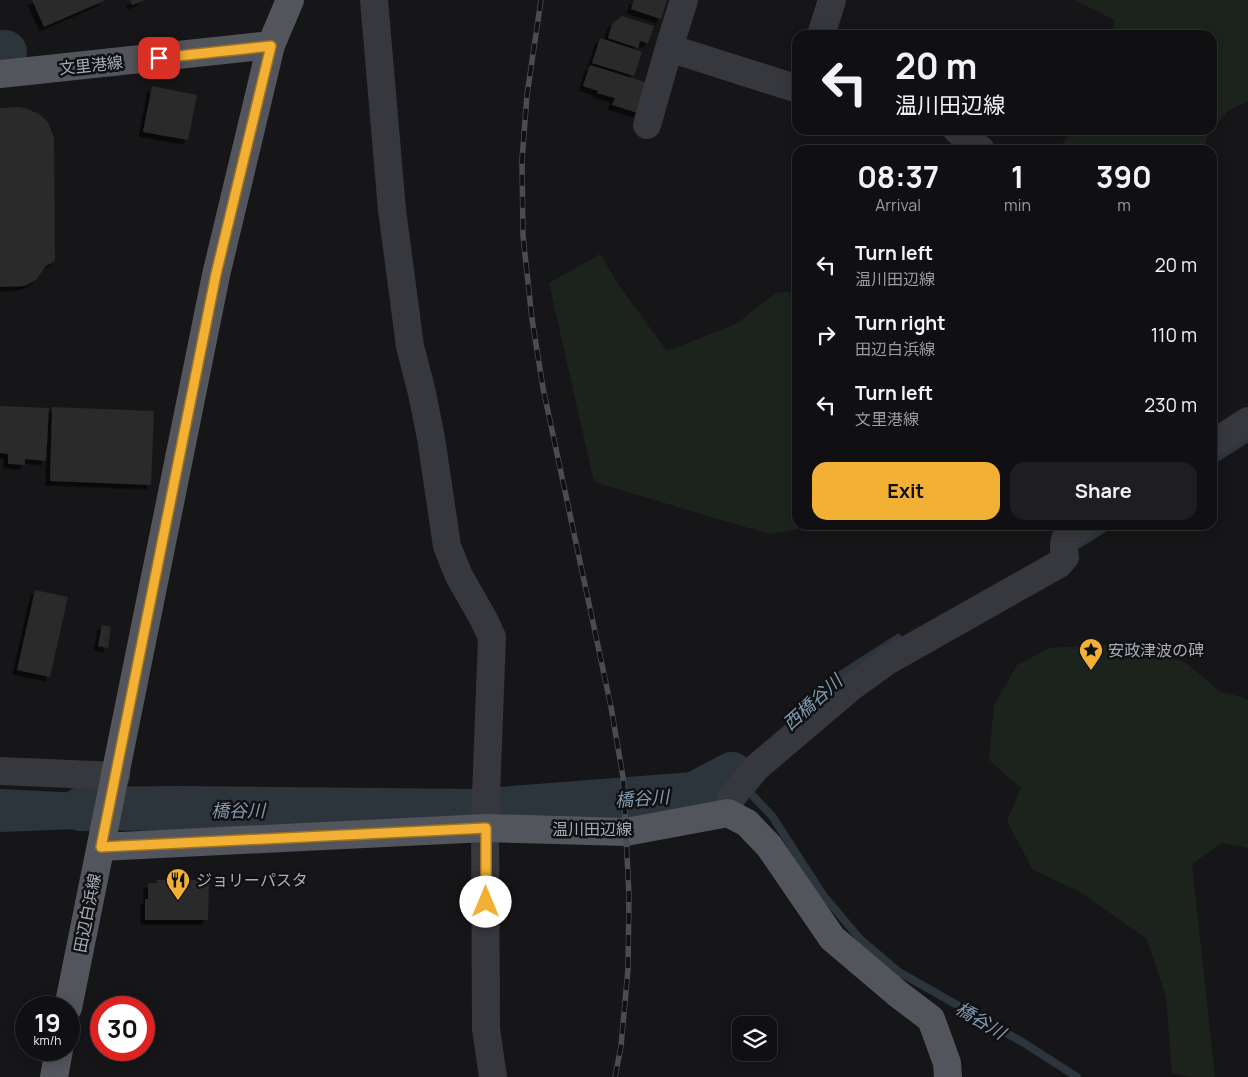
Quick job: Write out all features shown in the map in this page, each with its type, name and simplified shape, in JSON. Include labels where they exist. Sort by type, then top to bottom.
[{"type":"main road","name":"田辺白浜線","points":[[70,996],[216,274],[271,46],[290,0]]},
{"type":"main road","name":"文里港線","points":[[0,74],[271,46]]},
{"type":"main road","name":"温川田辺線","points":[[102,840],[486,825],[626,832],[729,806]]},
{"type":"main road","points":[[729,806],[769,846],[832,938],[898,994],[931,1019],[947,1063],[948,1077]]},
{"type":"main road","points":[[54,1077],[57,1061]]},
{"type":"street","points":[[374,0],[393,220],[410,346],[431,438],[447,546],[459,576],[492,637],[486,782],[486,1029],[493,1077]]},
{"type":"street","points":[[647,125],[684,0]]},
{"type":"street","points":[[823,30],[832,0]]},
{"type":"street","points":[[669,48],[792,87]]},
{"type":"street","points":[[964,135],[975,145]]},
{"type":"street","points":[[1217,441],[1248,421]]},
{"type":"street","points":[[729,806],[757,767],[850,688],[889,660],[1059,564],[1065,557],[1063,545],[1066,536],[1075,530]]},
{"type":"street","points":[[0,771],[115,782]]},
{"type":"shaded area","points":[[1074,0],[1248,0],[1248,101],[1228,111],[1217,123],[1217,30],[1112,30],[1115,20]]},
{"type":"shaded area","points":[[1068,135],[1207,135],[1205,145],[1062,145]]},
{"type":"shaded area","points":[[600,254],[620,287],[667,351],[736,324],[776,293],[792,291],[792,530],[796,530],[769,534],[594,482],[549,283]]},
{"type":"shaded area","points":[[1138,643],[1186,663],[1220,692],[1248,700],[1248,848],[1222,843],[1192,864],[1215,1077],[1192,1077],[1172,1073],[1166,997],[1147,939],[1080,892],[1033,870],[1007,821],[1021,788],[989,760],[994,705],[1017,665],[1049,648]]},
{"type":"shaded area","points":[[0,789],[82,793],[77,829],[0,832]]},
{"type":"building","points":[[32,0],[106,0],[44,27]]},
{"type":"building","points":[[130,0],[145,0],[132,5]]},
{"type":"building","points":[[634,0],[667,0],[661,19],[631,9]]},
{"type":"building","points":[[622,16],[654,26],[648,43],[640,41],[638,48],[608,38],[612,24]]},
{"type":"building","points":[[600,38],[642,52],[634,76],[592,63]]},
{"type":"building","points":[[590,65],[648,83],[638,113],[612,105],[615,98],[597,93],[598,91],[583,86]]},
{"type":"building","points":[[152,86],[197,95],[188,140],[143,132]]},
{"type":"building","points":[[17,107],[39,114],[48,122],[54,138],[55,261],[46,266],[36,280],[29,284],[0,287],[0,108]]},
{"type":"building","points":[[0,406],[49,408],[46,461],[25,459],[25,465],[8,464],[8,454],[0,453]]},
{"type":"building","points":[[52,407],[154,411],[151,485],[50,481]]},
{"type":"building","points":[[35,590],[68,597],[50,677],[17,670]]},
{"type":"building","points":[[102,625],[111,627],[108,648],[98,646]]},
{"type":"building","points":[[157,880],[202,880],[202,884],[209,884],[208,920],[145,920],[145,899],[148,899],[148,883],[157,883]]},
{"type":"waterway","points":[[0,52],[5,52]]},
{"type":"waterway","name":"西橋谷川","points":[[1217,458],[1248,438]]},
{"type":"waterway","name":"西橋谷川","points":[[1077,545],[1101,530]]},
{"type":"waterway","name":"西橋谷川","points":[[800,713],[842,674],[898,638]]},
{"type":"waterway","name":"橋谷川","points":[[745,762],[732,774],[772,816],[823,895],[860,939],[899,972],[1024,1043],[1077,1077]]},
{"type":"waterway","name":"橋谷川","points":[[81,809],[474,811],[694,794],[732,774]]},
{"type":"railway","points":[[541,0],[527,95],[522,160],[523,236],[532,319],[543,388],[611,707],[623,777],[629,895],[628,969],[621,1046],[615,1077]]},
{"type":"place","name":"安政津波の碑","points":[[1091,671]]},
{"type":"place","name":"ジョリーパスタ","points":[[178,901]]},
{"type":"route","points":[[159,58],[271,46],[216,274],[101,847],[486,828],[486,902]]}]
